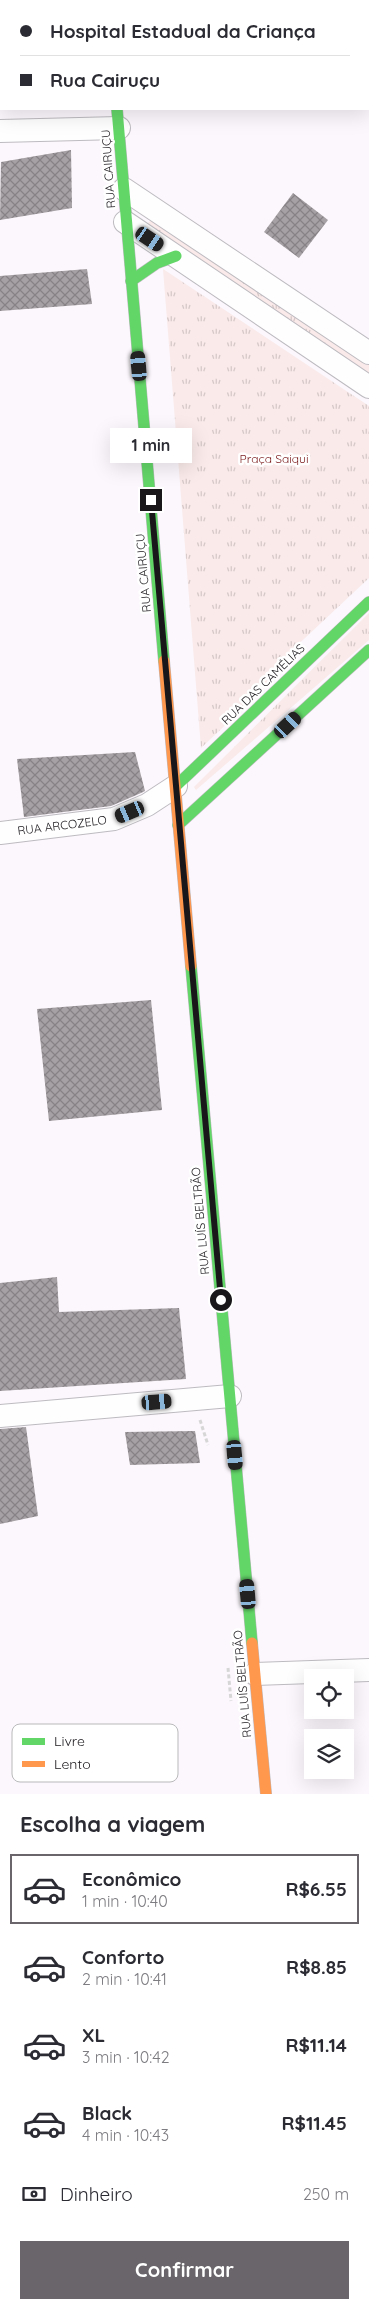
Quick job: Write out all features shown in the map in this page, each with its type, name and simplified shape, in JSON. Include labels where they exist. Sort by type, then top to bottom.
[{"type":"main road","name":"RUA CAIRUÇU","points":[[118,118],[125,222],[178,825]]},
{"type":"main road","points":[[131,281],[156,263],[176,256]]},
{"type":"main road","name":"RUA DAS CAMÉLIAS","points":[[176,786],[369,602]]},
{"type":"main road","points":[[178,825],[369,650]]},
{"type":"main road","name":"RUA LUÍS BELTRÃO","points":[[178,825],[266,1794]]},
{"type":"street","points":[[0,131],[118,118]]},
{"type":"street","points":[[124,189],[369,353]]},
{"type":"street","points":[[125,222],[369,387]]},
{"type":"street","points":[[315,351],[331,327]]},
{"type":"street","name":"RUA ARCOZELO","points":[[0,833],[114,819],[147,805],[176,786]]},
{"type":"street","points":[[0,1416],[230,1396]]},
{"type":"street","points":[[255,1674],[369,1670]]},
{"type":"green space","points":[[153,219],[369,359],[369,384],[145,225]]},
{"type":"green space","name":"Praça Saiqui","points":[[163,269],[369,406],[369,578],[273,668],[273,680],[201,748]]},
{"type":"green space","points":[[369,613],[369,640],[196,790],[194,787]]},
{"type":"building","points":[[71,150],[72,208],[0,220],[1,162]]},
{"type":"building","points":[[293,193],[328,220],[299,258],[264,232]]},
{"type":"building","points":[[87,269],[92,304],[0,311],[0,276]]},
{"type":"building","points":[[135,752],[145,791],[111,806],[24,817],[17,759]]},
{"type":"building","points":[[151,1000],[162,1110],[49,1121],[37,1009]]},
{"type":"building","points":[[57,1277],[59,1312],[179,1308],[186,1379],[0,1391],[0,1283]]},
{"type":"building","points":[[26,1427],[38,1516],[0,1524],[0,1429]]},
{"type":"building","points":[[195,1431],[200,1463],[130,1465],[125,1432]]},
{"type":"traffic: fast","points":[[117,110],[164,661]]},
{"type":"traffic: fast","points":[[131,281],[157,263],[176,256]]},
{"type":"traffic: fast","points":[[176,786],[369,602]]},
{"type":"traffic: fast","points":[[178,825],[369,650]]},
{"type":"traffic: fast","points":[[191,966],[252,1643]]},
{"type":"traffic: slow","points":[[164,661],[191,966]]},
{"type":"traffic: slow","points":[[252,1643],[266,1794]]},
{"type":"route","points":[[151,500],[221,1300]]}]
